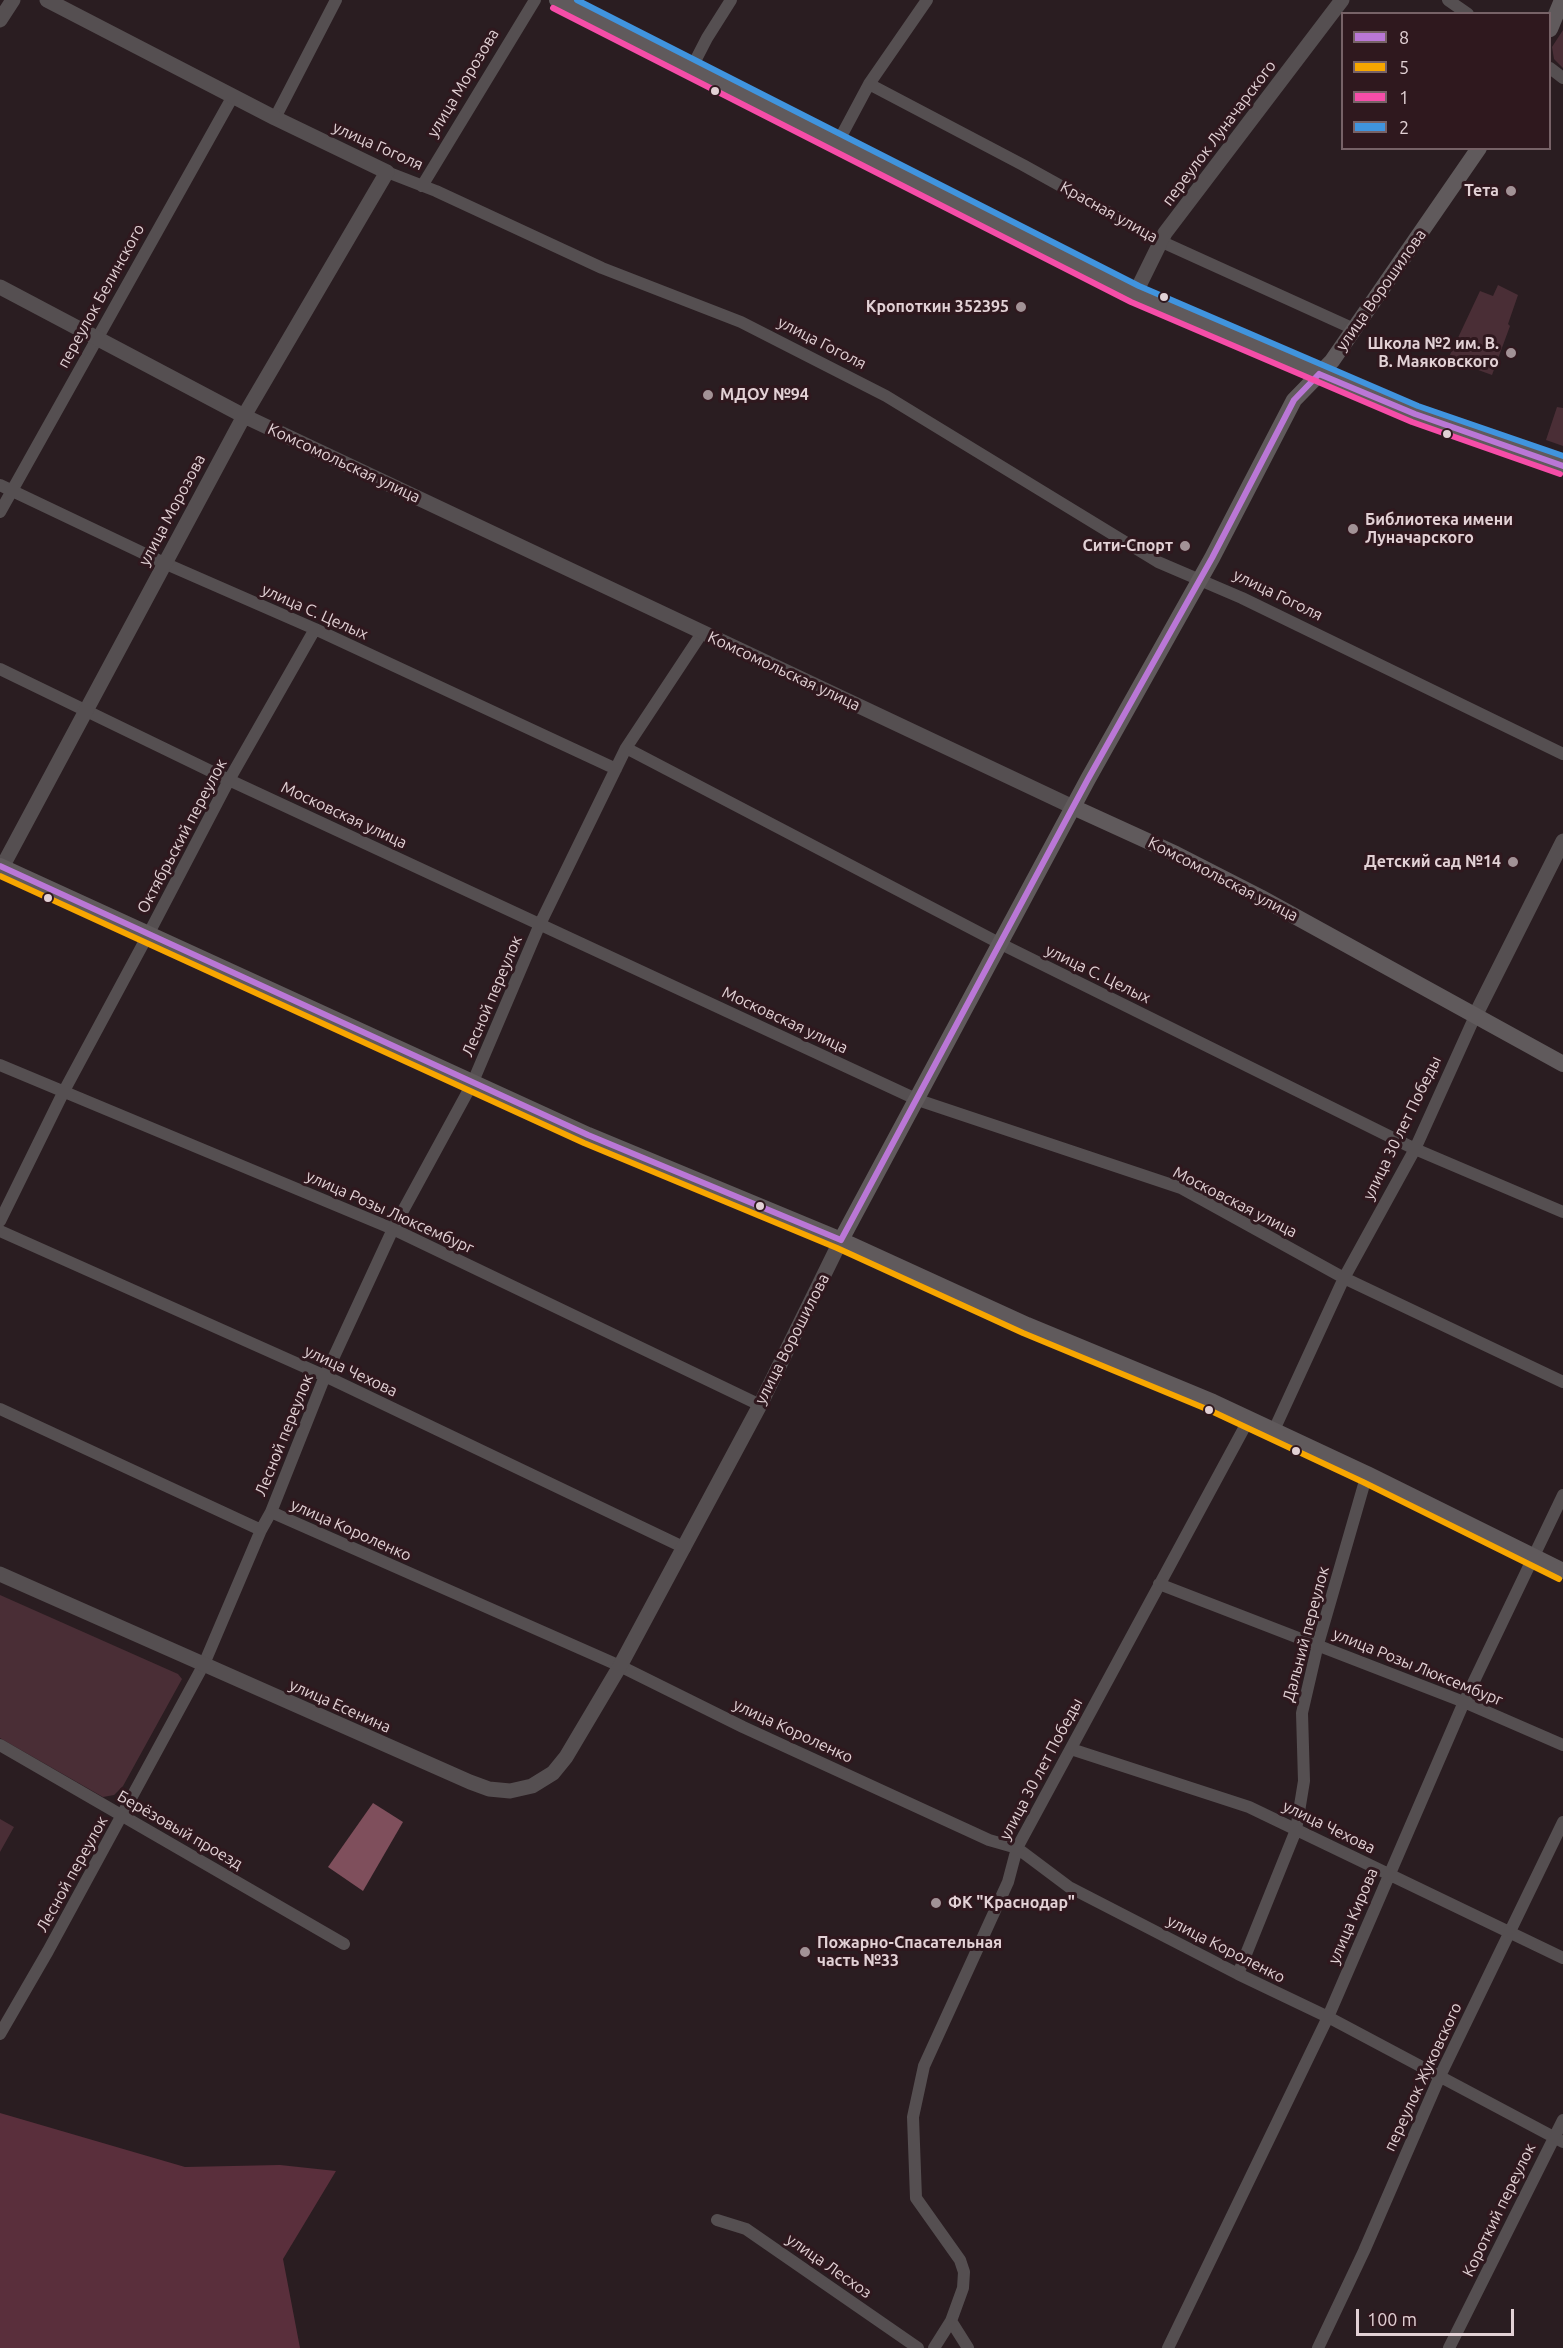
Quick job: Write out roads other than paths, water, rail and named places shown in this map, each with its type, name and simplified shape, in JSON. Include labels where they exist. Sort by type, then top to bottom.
[{"type":"main road","points":[[557,0],[1135,294],[1415,414],[1563,466]]},
{"type":"main road","points":[[1551,27],[1562,0]]},
{"type":"main road","name":"улица Ворошилова","points":[[841,1240],[1073,807],[1200,579],[1294,400],[1332,361],[1478,150]]},
{"type":"main road","name":"Комсомольская улица","points":[[1073,807],[1176,854],[1476,1014],[1563,1064]]},
{"type":"main road","points":[[1,868],[149,933],[588,1135],[841,1240],[1027,1325],[1274,1430],[1563,1571]]},
{"type":"street","points":[[0,20],[13,0]]},
{"type":"street","name":"улица Гоголя","points":[[47,0],[275,118],[387,172],[602,268],[741,322],[886,396],[1158,562],[1200,579],[1563,754]]},
{"type":"street","points":[[275,118],[336,0]]},
{"type":"street","name":"улица Морозова","points":[[422,186],[535,0]]},
{"type":"street","points":[[691,69],[731,0]]},
{"type":"street","points":[[837,144],[869,84],[927,0]]},
{"type":"street","name":"переулок Луначарского","points":[[1135,294],[1160,241],[1342,0]]},
{"type":"street","points":[[1448,0],[1465,12]]},
{"type":"street","points":[[1551,69],[1563,78]]},
{"type":"street","name":"Красная улица","points":[[869,84],[1023,165],[1160,241],[1354,329]]},
{"type":"street","name":"переулок Белинского","points":[[0,512],[6,488],[96,339],[233,96]]},
{"type":"street","name":"улица Морозова","points":[[1,868],[244,416],[387,172]]},
{"type":"street","name":"Комсомольская улица","points":[[0,287],[244,416],[1073,807]]},
{"type":"street","name":"улица С. Целых","points":[[6,488],[164,563],[315,629],[616,769]]},
{"type":"street","name":"Октябрьский переулок","points":[[0,1221],[63,1091],[229,780],[315,629]]},
{"type":"street","name":"Лесной переулок","points":[[271,1512],[325,1376],[393,1228],[472,1083],[540,924],[626,748],[702,633]]},
{"type":"street","name":"Московская улица","points":[[0,669],[229,780],[918,1100],[1181,1188],[1344,1278],[1563,1382]]},
{"type":"street","name":"улица С. Целых","points":[[626,748],[1001,944],[1415,1149],[1563,1212]]},
{"type":"street","name":"улица 30 лет Победы","points":[[1274,1430],[1344,1278],[1415,1149],[1476,1014],[1563,841]]},
{"type":"street","name":"улица Розы Люксембург","points":[[0,1065],[393,1228],[760,1405]]},
{"type":"street","name":"улица Чехова","points":[[0,1232],[325,1376],[685,1548]]},
{"type":"street","name":"улица Ворошилова","points":[[620,1666],[760,1405],[841,1240]]},
{"type":"street","points":[[0,1409],[261,1530]]},
{"type":"street","name":"улица 30 лет Победы","points":[[934,2348],[951,2321],[963,2288],[964,2272],[960,2260],[916,2198],[913,2117],[924,2066],[1008,1882],[1017,1848],[1249,1419]]},
{"type":"street","name":"Дальний переулок","points":[[1238,1974],[1296,1830],[1304,1781],[1302,1713],[1318,1644],[1367,1474]]},
{"type":"street","name":"улица Кирова","points":[[1168,2348],[1328,2017],[1464,1702],[1563,1495]]},
{"type":"street","name":"улица Короленко","points":[[204,1664],[261,1530],[271,1512],[620,1666],[743,1727],[989,1840],[1017,1848],[1069,1887],[1238,1974],[1328,2017],[1558,2140]]},
{"type":"street","name":"улица Есенина","points":[[0,1574],[452,1775],[489,1789],[510,1791],[532,1786],[553,1773],[566,1757],[620,1666]]},
{"type":"street","name":"улица Розы Люксембург","points":[[1159,1584],[1464,1702],[1563,1745]]},
{"type":"street","name":"Лесной переулок","points":[[0,2034],[123,1816],[204,1664]]},
{"type":"street","name":"Берёзовый проезд","points":[[0,1745],[344,1944]]},
{"type":"street","name":"улица Чехова","points":[[1071,1749],[1249,1807],[1563,1958]]},
{"type":"street","name":"переулок Жуковского","points":[[1318,2348],[1364,2251],[1440,2076],[1563,1822]]},
{"type":"street","name":"Короткий переулок","points":[[1449,2348],[1558,2140],[1563,2120]]},
{"type":"street","name":"улица Лесхоз","points":[[717,2220],[746,2229],[918,2348]]},
{"type":"street","points":[[951,2321],[968,2348]]},
{"type":"place","name":"Тета","points":[[1511,191]]},
{"type":"place","name":"Кропоткин 352395","points":[[1021,307]]},
{"type":"place","name":"Школа №2 им. В. В. Маяковского","points":[[1511,353]]},
{"type":"place","name":"МДОУ №94","points":[[708,395]]},
{"type":"place","name":"Библиотека имени Луначарского","points":[[1353,529]]},
{"type":"place","name":"Сити-Спорт","points":[[1185,546]]},
{"type":"place","name":"Детский сад №14","points":[[1513,862]]},
{"type":"place","name":"ФК \"Краснодар\"","points":[[936,1903]]},
{"type":"place","name":"Пожарно-Спасательная часть №33","points":[[805,1952]]}]
